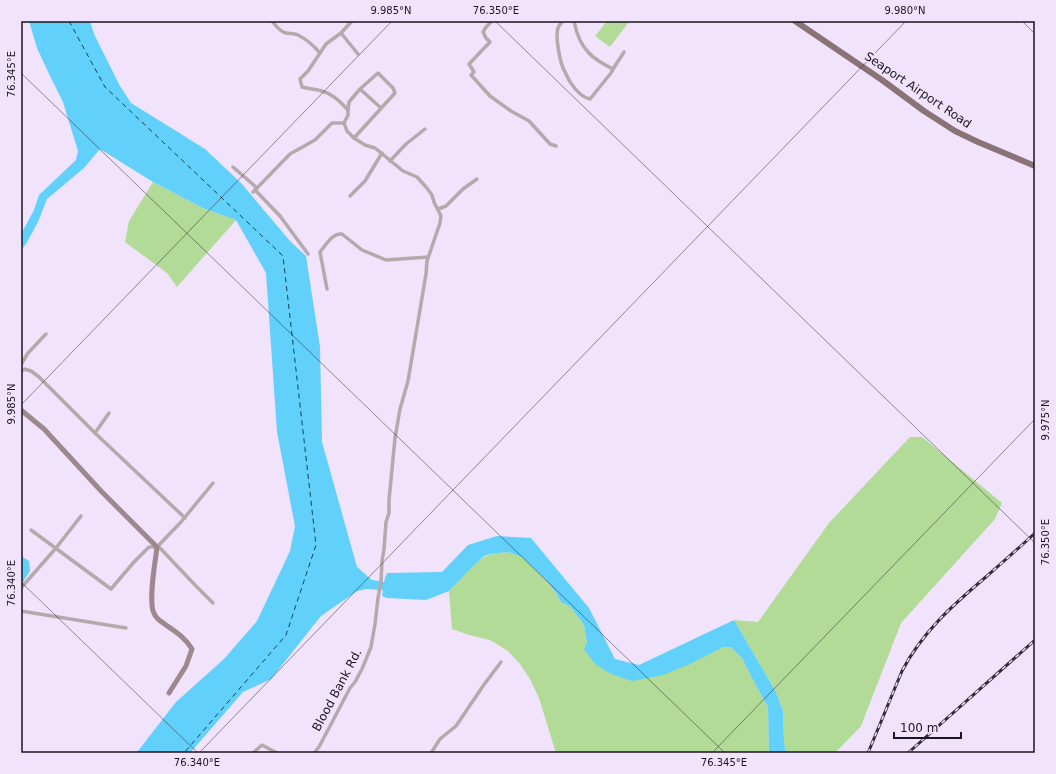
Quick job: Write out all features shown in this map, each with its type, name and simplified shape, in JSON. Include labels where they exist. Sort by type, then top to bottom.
[{"type":"main road","name":"Seaport Airport Road","points":[[795,21],[955,131],[1035,166]]},
{"type":"main road","points":[[21,410],[44,429],[102,492],[158,547],[152,597],[153,612],[157,618],[181,635],[192,649],[186,666],[169,693]]},
{"type":"street","points":[[272,21],[280,30],[287,34],[291,33],[298,35],[320,53]]},
{"type":"street","points":[[348,110],[341,102],[329,94],[302,87],[300,79],[308,71],[326,44],[341,33],[352,21]]},
{"type":"street","points":[[492,21],[483,32],[490,42],[469,64],[474,72],[471,75],[490,96],[511,112],[529,121],[550,144],[556,146]]},
{"type":"street","points":[[563,21],[558,26],[557,39],[564,71],[580,94],[586,98],[590,99],[611,74],[624,52]]},
{"type":"street","points":[[574,21],[580,40],[589,53],[613,70]]},
{"type":"street","points":[[341,33],[358,54]]},
{"type":"street","points":[[354,138],[395,93],[393,88],[378,73],[348,102],[348,115],[344,122],[347,131],[354,138],[365,145],[375,148],[403,171],[417,177],[432,195],[438,209],[446,206],[463,189],[477,179]]},
{"type":"street","points":[[360,89],[381,108]]},
{"type":"street","points":[[255,190],[290,154],[315,140],[332,123],[344,122]]},
{"type":"street","points":[[390,161],[406,144],[425,129]]},
{"type":"street","points":[[350,196],[365,181],[382,153]]},
{"type":"street","points":[[233,167],[280,216],[308,254]]},
{"type":"street","name":"Blood Bank Rd.","points":[[314,753],[350,688],[355,682],[371,647],[381,582],[396,430],[408,381],[428,257],[440,223],[441,216],[438,209]]},
{"type":"street","points":[[327,289],[320,252],[333,236],[338,234],[342,234],[362,250],[386,260],[428,257]]},
{"type":"street","points":[[24,369],[22,362],[28,353],[46,334]]},
{"type":"street","points":[[21,372],[24,369]]},
{"type":"street","points":[[24,369],[31,371],[39,377],[49,389],[95,434],[185,518]]},
{"type":"street","points":[[95,434],[109,413]]},
{"type":"street","points":[[31,530],[111,589],[148,548],[158,547],[185,518],[213,483]]},
{"type":"street","points":[[21,588],[56,548],[81,516]]},
{"type":"street","points":[[158,547],[213,603]]},
{"type":"street","points":[[21,611],[126,628]]},
{"type":"street","points":[[431,753],[440,739],[456,726],[501,662]]},
{"type":"street","points":[[253,753],[262,745],[277,753]]},
{"type":"green space","points":[[607,21],[625,21],[628,23],[610,47],[595,36]]},
{"type":"green space","points":[[153,182],[203,208],[236,220],[177,287],[167,273],[125,242],[129,221]]},
{"type":"green space","points":[[910,437],[922,437],[1002,503],[995,519],[901,623],[861,726],[835,753],[786,753],[784,743],[783,711],[776,692],[734,620],[758,622],[829,523]]},
{"type":"green space","points":[[508,552],[522,557],[546,580],[562,603],[570,606],[584,625],[587,642],[609,673],[710,653],[723,647],[731,647],[742,658],[768,707],[769,753],[556,753],[539,698],[530,679],[520,664],[508,651],[490,640],[452,629],[449,591],[477,562],[486,556]]},
{"type":"water","points":[[29,21],[90,21],[94,34],[120,86],[131,103],[205,149],[241,183],[290,241],[306,256],[320,347],[322,442],[357,567],[372,580],[384,582],[387,573],[442,572],[468,545],[497,536],[531,538],[589,608],[615,659],[639,665],[734,620],[776,692],[783,711],[784,743],[786,753],[769,753],[768,707],[742,658],[731,647],[723,647],[690,664],[663,675],[632,681],[609,673],[595,664],[584,649],[587,642],[584,625],[570,606],[562,603],[546,580],[522,557],[508,552],[484,556],[449,591],[426,600],[387,598],[382,596],[383,590],[366,589],[357,591],[321,616],[271,679],[243,692],[190,753],[136,753],[176,702],[224,659],[257,621],[290,551],[295,526],[277,432],[266,273],[236,220],[203,208],[153,182],[100,149],[84,168],[47,199],[38,222],[21,250],[21,234],[34,210],[39,195],[76,160],[78,151],[63,102],[37,48]]},
{"type":"water","points":[[21,556],[29,561],[30,571],[21,583]]},
{"type":"ferry route","points":[[69,21],[105,87],[283,256],[316,545],[286,635],[184,753]]},
{"type":"railway","points":[[868,753],[902,671],[919,643],[962,597],[1035,533]]},
{"type":"railway","points":[[908,753],[1035,640]]}]
